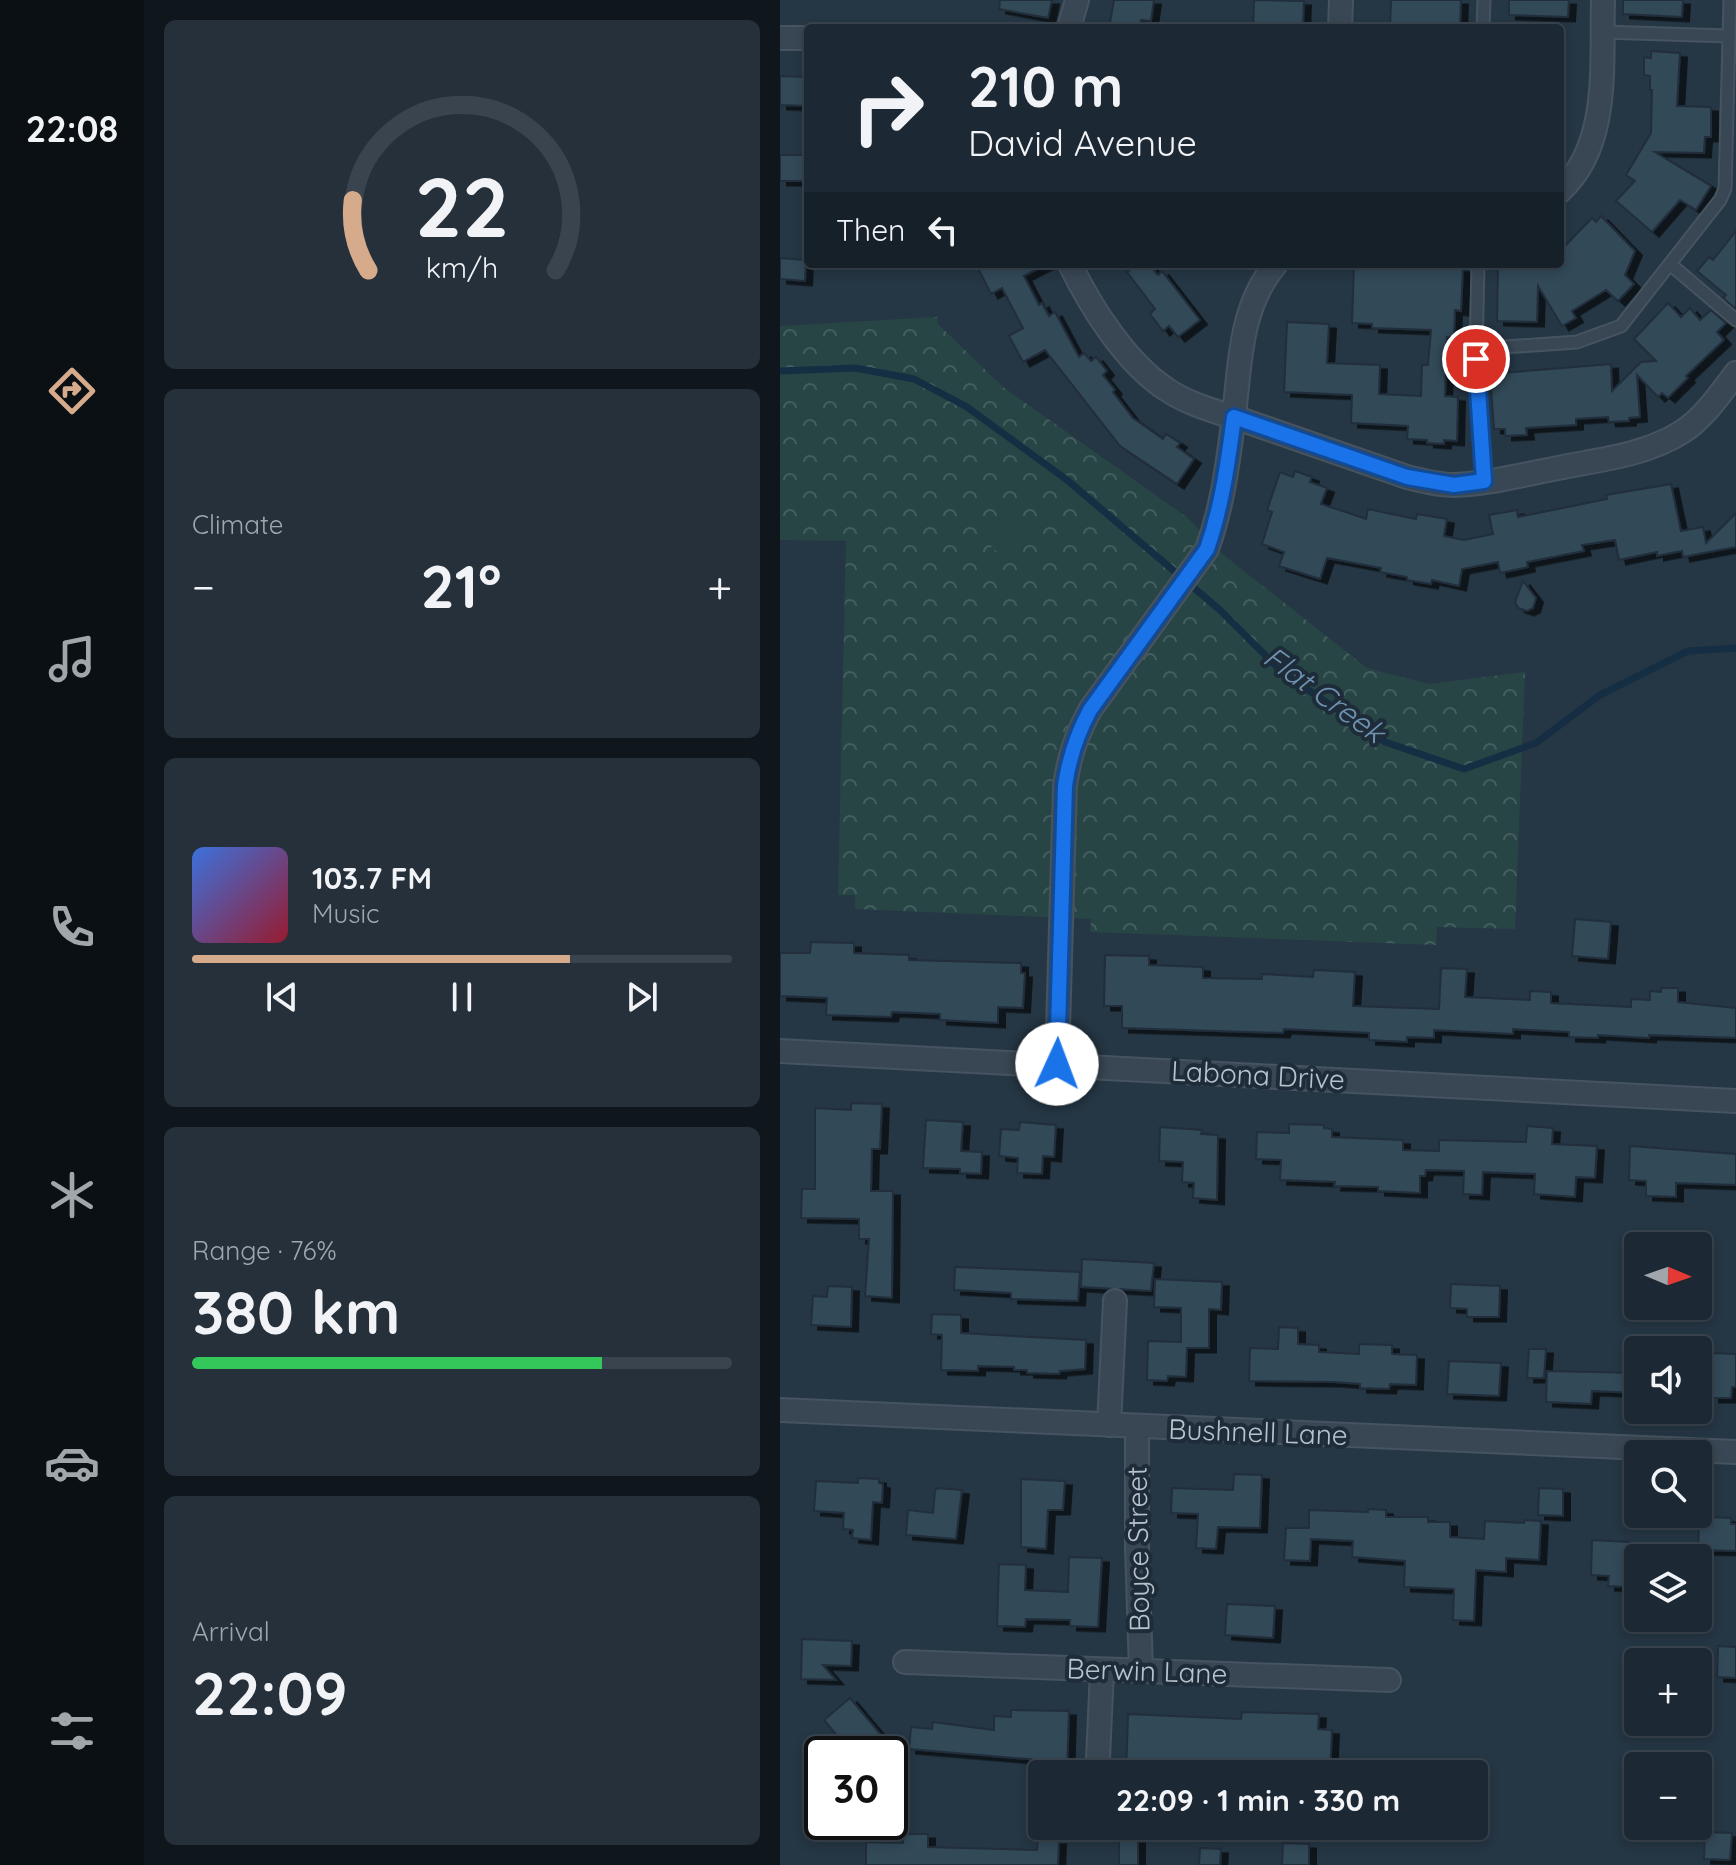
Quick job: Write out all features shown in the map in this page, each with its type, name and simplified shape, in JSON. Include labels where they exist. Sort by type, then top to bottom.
[{"type":"street","points":[[1070,24],[1077,0]]},
{"type":"street","points":[[1340,24],[1341,0]]},
{"type":"street","points":[[1564,187],[1585,160],[1599,109],[1603,0]]},
{"type":"street","points":[[780,38],[804,38]]},
{"type":"street","points":[[1072,268],[1104,322],[1146,373],[1183,399],[1407,477],[1454,485],[1632,453],[1664,442],[1685,431],[1704,414],[1736,373]]},
{"type":"street","points":[[1057,1064],[1065,786],[1069,757],[1077,733],[1090,710],[1207,549],[1225,483],[1247,321],[1255,294],[1273,268]]},
{"type":"street","name":"Labona Drive","points":[[780,1051],[1736,1101]]},
{"type":"street","points":[[1109,1425],[1115,1301]]},
{"type":"street","name":"Bushnell Lane","points":[[780,1410],[1736,1452]]},
{"type":"street","name":"Boyce Street","points":[[1137,1426],[1141,1671]]},
{"type":"street","name":"Berwin Lane","points":[[905,1662],[1389,1680]]},
{"type":"street","points":[[1098,1759],[1102,1670]]},
{"type":"lane","points":[[1483,24],[1484,0]]},
{"type":"lane","points":[[1476,349],[1560,345],[1587,340],[1613,330],[1627,320],[1720,200],[1725,189],[1730,0]]},
{"type":"lane","points":[[1602,32],[1729,36]]},
{"type":"lane","points":[[1670,264],[1736,320]]},
{"type":"lane","points":[[1478,268],[1476,349],[1484,481]]},
{"type":"green space","points":[[937,317],[938,324],[1003,387],[1188,518],[1221,553],[1367,668],[1429,684],[1525,672],[1515,929],[1437,927],[1436,945],[1090,932],[1091,919],[855,909],[855,895],[838,895],[846,541],[780,540],[780,326]]},
{"type":"green space","points":[[1003,513],[1011,514],[1034,533],[1011,562],[990,545],[986,534],[989,521]]},
{"type":"building","points":[[1000,0],[1052,0],[1048,18],[999,9]]},
{"type":"building","points":[[1114,0],[1154,0],[1151,21],[1110,24]]},
{"type":"building","points":[[1254,0],[1304,1],[1303,24],[1253,24]]},
{"type":"building","points":[[1391,0],[1461,0],[1460,24],[1390,24]]},
{"type":"building","points":[[1509,0],[1569,0],[1568,17],[1509,15]]},
{"type":"building","points":[[1623,0],[1683,0],[1682,17],[1623,14]]},
{"type":"building","points":[[1651,51],[1680,53],[1677,106],[1711,107],[1711,137],[1705,137],[1704,153],[1655,152],[1711,186],[1696,210],[1680,200],[1652,232],[1616,201],[1635,181],[1626,175],[1651,133],[1652,90],[1650,76],[1644,75],[1644,57],[1651,58]]},
{"type":"building","points":[[780,76],[804,77],[804,106],[780,105]]},
{"type":"building","points":[[780,155],[804,155],[804,181],[780,181]]},
{"type":"building","points":[[1601,216],[1635,251],[1625,275],[1634,284],[1618,301],[1606,290],[1572,311],[1576,318],[1562,326],[1538,286],[1537,322],[1497,321],[1498,268],[1564,268],[1564,247],[1592,218],[1596,222]]},
{"type":"building","points":[[1736,231],[1736,309],[1723,298],[1726,295],[1697,271],[1709,257],[1713,260]]},
{"type":"building","points":[[780,258],[804,260],[805,281],[780,279]]},
{"type":"building","points":[[978,268],[1039,268],[1024,276],[1039,305],[1042,303],[1049,316],[1055,312],[1079,357],[1084,353],[1091,361],[1096,357],[1107,371],[1103,375],[1115,390],[1113,392],[1133,418],[1163,439],[1166,434],[1180,443],[1177,447],[1194,459],[1177,484],[1120,446],[1045,350],[1023,362],[1009,336],[1023,328],[1002,288],[991,294]]},
{"type":"building","points":[[1132,268],[1152,268],[1158,275],[1162,271],[1200,320],[1178,337],[1169,326],[1163,331],[1150,314],[1155,309],[1127,272]]},
{"type":"building","points":[[1354,268],[1463,268],[1461,311],[1455,310],[1454,338],[1447,337],[1445,396],[1458,397],[1457,441],[1427,443],[1427,440],[1407,439],[1408,426],[1351,423],[1352,395],[1284,392],[1287,322],[1329,324],[1327,363],[1380,365],[1379,394],[1421,396],[1422,365],[1428,365],[1431,330],[1372,328],[1372,324],[1352,323]]},
{"type":"building","points":[[1668,303],[1681,317],[1690,308],[1700,320],[1711,310],[1726,323],[1717,332],[1724,340],[1668,398],[1662,393],[1658,397],[1637,375],[1640,417],[1609,422],[1608,417],[1576,419],[1576,425],[1526,428],[1527,435],[1505,436],[1505,429],[1494,429],[1490,374],[1611,364],[1612,391],[1641,362],[1656,361],[1634,339]]},
{"type":"building","points":[[1295,471],[1312,477],[1310,482],[1327,488],[1321,504],[1366,519],[1368,509],[1416,519],[1417,514],[1447,519],[1444,536],[1464,540],[1493,534],[1489,515],[1517,510],[1518,517],[1607,499],[1606,495],[1671,484],[1681,531],[1703,527],[1706,543],[1736,513],[1736,547],[1683,557],[1682,551],[1657,556],[1657,552],[1619,560],[1615,540],[1582,545],[1584,551],[1527,562],[1528,567],[1500,573],[1498,562],[1462,569],[1459,586],[1432,580],[1431,584],[1407,580],[1407,577],[1380,572],[1381,568],[1327,558],[1320,579],[1279,566],[1284,552],[1262,544],[1272,512],[1267,510],[1280,472],[1293,477]]},
{"type":"building","points":[[1523,581],[1536,598],[1533,608],[1527,611],[1518,608],[1515,602]]},
{"type":"building","points":[[1575,919],[1611,922],[1608,959],[1572,956]]},
{"type":"building","points":[[811,942],[854,943],[854,953],[909,955],[909,960],[1021,963],[1021,973],[1025,973],[1023,1008],[998,1007],[998,1023],[940,1020],[940,1014],[892,1012],[891,1017],[826,1015],[827,998],[780,996],[780,953],[810,953]]},
{"type":"building","points":[[1105,955],[1149,956],[1149,965],[1203,967],[1203,978],[1262,979],[1262,974],[1313,977],[1314,970],[1355,972],[1353,1006],[1439,1009],[1441,968],[1467,969],[1465,997],[1530,1000],[1530,991],[1551,992],[1551,1003],[1631,1007],[1631,999],[1650,1000],[1650,991],[1678,988],[1678,1002],[1736,1008],[1736,1038],[1649,1035],[1649,1038],[1569,1037],[1569,1032],[1513,1029],[1513,1034],[1434,1030],[1434,1038],[1407,1037],[1407,1042],[1369,1040],[1369,1033],[1122,1028],[1122,1006],[1104,1006]]},
{"type":"building","points":[[851,1103],[882,1104],[880,1149],[872,1149],[871,1191],[893,1191],[892,1298],[865,1296],[869,1239],[859,1239],[859,1219],[801,1218],[802,1189],[815,1189],[815,1108],[851,1110]]},
{"type":"building","points":[[926,1120],[963,1122],[961,1151],[982,1152],[981,1174],[960,1173],[960,1169],[923,1168]]},
{"type":"building","points":[[1020,1122],[1056,1125],[1054,1157],[1043,1156],[1042,1174],[1017,1173],[1018,1158],[999,1156],[1001,1129],[1019,1130]]},
{"type":"building","points":[[1289,1124],[1324,1125],[1324,1128],[1332,1129],[1332,1137],[1403,1140],[1403,1150],[1439,1151],[1439,1140],[1526,1142],[1527,1126],[1553,1128],[1552,1144],[1597,1146],[1595,1178],[1576,1177],[1575,1197],[1534,1194],[1535,1174],[1483,1172],[1482,1195],[1463,1194],[1464,1171],[1426,1170],[1425,1176],[1420,1176],[1420,1193],[1378,1191],[1378,1187],[1334,1186],[1335,1182],[1280,1180],[1281,1160],[1256,1159],[1257,1132],[1289,1133]]},
{"type":"building","points":[[1160,1127],[1202,1130],[1201,1134],[1218,1135],[1217,1200],[1193,1198],[1194,1183],[1182,1182],[1183,1162],[1159,1161]]},
{"type":"building","points":[[1630,1146],[1736,1154],[1736,1185],[1676,1183],[1676,1197],[1646,1196],[1646,1181],[1629,1180]]},
{"type":"building","points":[[1082,1259],[1154,1263],[1151,1291],[1081,1287]]},
{"type":"building","points":[[955,1267],[1080,1272],[1078,1301],[1011,1299],[1011,1293],[954,1290]]},
{"type":"building","points":[[1155,1279],[1222,1282],[1221,1310],[1209,1309],[1209,1348],[1187,1348],[1186,1377],[1168,1376],[1167,1381],[1147,1380],[1148,1341],[1181,1342],[1181,1308],[1154,1307]]},
{"type":"building","points":[[1451,1284],[1500,1286],[1499,1317],[1467,1317],[1467,1309],[1450,1308]]},
{"type":"building","points":[[828,1286],[852,1287],[851,1327],[811,1325],[813,1296],[827,1297]]},
{"type":"building","points":[[932,1314],[961,1315],[961,1333],[1086,1340],[1085,1369],[1060,1371],[1059,1374],[1027,1373],[1027,1370],[1014,1370],[1014,1367],[978,1366],[978,1371],[941,1370],[942,1335],[931,1334]]},
{"type":"building","points":[[1279,1327],[1298,1328],[1298,1344],[1319,1345],[1319,1352],[1359,1354],[1359,1344],[1392,1345],[1392,1354],[1417,1355],[1416,1385],[1390,1384],[1389,1389],[1360,1388],[1360,1384],[1334,1382],[1249,1381],[1250,1348],[1278,1349]]},
{"type":"building","points":[[1529,1349],[1546,1349],[1544,1378],[1527,1378]]},
{"type":"building","points":[[1713,1353],[1736,1354],[1736,1387],[1732,1387],[1731,1398],[1712,1398]]},
{"type":"building","points":[[1449,1361],[1501,1363],[1499,1396],[1447,1394]]},
{"type":"building","points":[[1547,1371],[1624,1373],[1624,1392],[1592,1391],[1591,1404],[1546,1402]]},
{"type":"building","points":[[1234,1474],[1262,1475],[1260,1528],[1218,1527],[1216,1549],[1196,1548],[1198,1514],[1171,1513],[1172,1488],[1233,1490]]},
{"type":"building","points":[[858,1478],[879,1479],[879,1483],[883,1484],[882,1503],[873,1502],[871,1540],[852,1538],[853,1530],[843,1529],[844,1513],[814,1511],[816,1481],[858,1483]]},
{"type":"building","points":[[1021,1479],[1065,1481],[1063,1510],[1048,1510],[1046,1549],[1021,1547]]},
{"type":"building","points":[[1539,1488],[1563,1489],[1563,1516],[1538,1515]]},
{"type":"building","points":[[935,1490],[962,1490],[956,1539],[906,1535],[908,1510],[933,1513]]},
{"type":"building","points":[[1368,1509],[1386,1510],[1386,1517],[1428,1517],[1428,1522],[1450,1522],[1450,1537],[1484,1539],[1485,1521],[1541,1521],[1539,1560],[1506,1558],[1506,1572],[1476,1570],[1474,1621],[1453,1620],[1454,1589],[1404,1587],[1405,1561],[1352,1557],[1353,1541],[1311,1539],[1310,1561],[1284,1560],[1286,1528],[1309,1528],[1309,1510],[1368,1512]]},
{"type":"building","points":[[1712,1517],[1731,1518],[1731,1524],[1736,1524],[1736,1551],[1712,1550],[1712,1544],[1698,1544],[1699,1528],[1712,1528]]},
{"type":"building","points":[[1592,1540],[1629,1542],[1624,1544],[1624,1587],[1608,1586],[1609,1576],[1591,1575]]},
{"type":"building","points":[[1069,1557],[1102,1558],[1098,1627],[1070,1626],[1070,1620],[1026,1619],[1025,1627],[997,1626],[999,1564],[1026,1565],[1025,1590],[1068,1592]]},
{"type":"building","points":[[1227,1604],[1275,1606],[1273,1638],[1225,1635]]},
{"type":"building","points":[[802,1639],[852,1641],[851,1666],[823,1665],[836,1680],[801,1679]]},
{"type":"building","points":[[1718,1646],[1736,1647],[1736,1678],[1717,1677]]},
{"type":"building","points":[[850,1698],[882,1736],[837,1736],[824,1720]]},
{"type":"building","points":[[1011,1710],[1069,1711],[1067,1760],[909,1749],[911,1727],[932,1729],[933,1722],[994,1730],[994,1716],[1011,1717]]},
{"type":"building","points":[[1242,1712],[1319,1714],[1318,1729],[1332,1730],[1331,1760],[1126,1760],[1128,1714],[1241,1719]]},
{"type":"building","points":[[1712,1832],[1732,1833],[1730,1860],[1704,1859],[1705,1840],[1712,1840]]},
{"type":"building","points":[[908,1834],[928,1834],[928,1847],[1037,1850],[1038,1840],[1059,1840],[1058,1865],[866,1865],[866,1842],[903,1843],[903,1840],[908,1840]]},
{"type":"building","points":[[1119,1840],[1138,1840],[1138,1865],[1119,1865]]},
{"type":"building","points":[[1283,1843],[1309,1844],[1309,1865],[1282,1865]]},
{"type":"building","points":[[1200,1848],[1221,1849],[1220,1865],[1199,1865]]},
{"type":"waterway","name":"Flat Creek","points":[[780,371],[855,368],[914,379],[967,407],[1067,480],[1220,610],[1283,673],[1385,742],[1464,769],[1536,743],[1600,695],[1688,651],[1736,648]]},
{"type":"route","points":[[1057,1064],[1065,786],[1069,757],[1077,733],[1090,710],[1207,549],[1225,483],[1234,417],[1407,477],[1454,485],[1484,481],[1476,359]]}]
